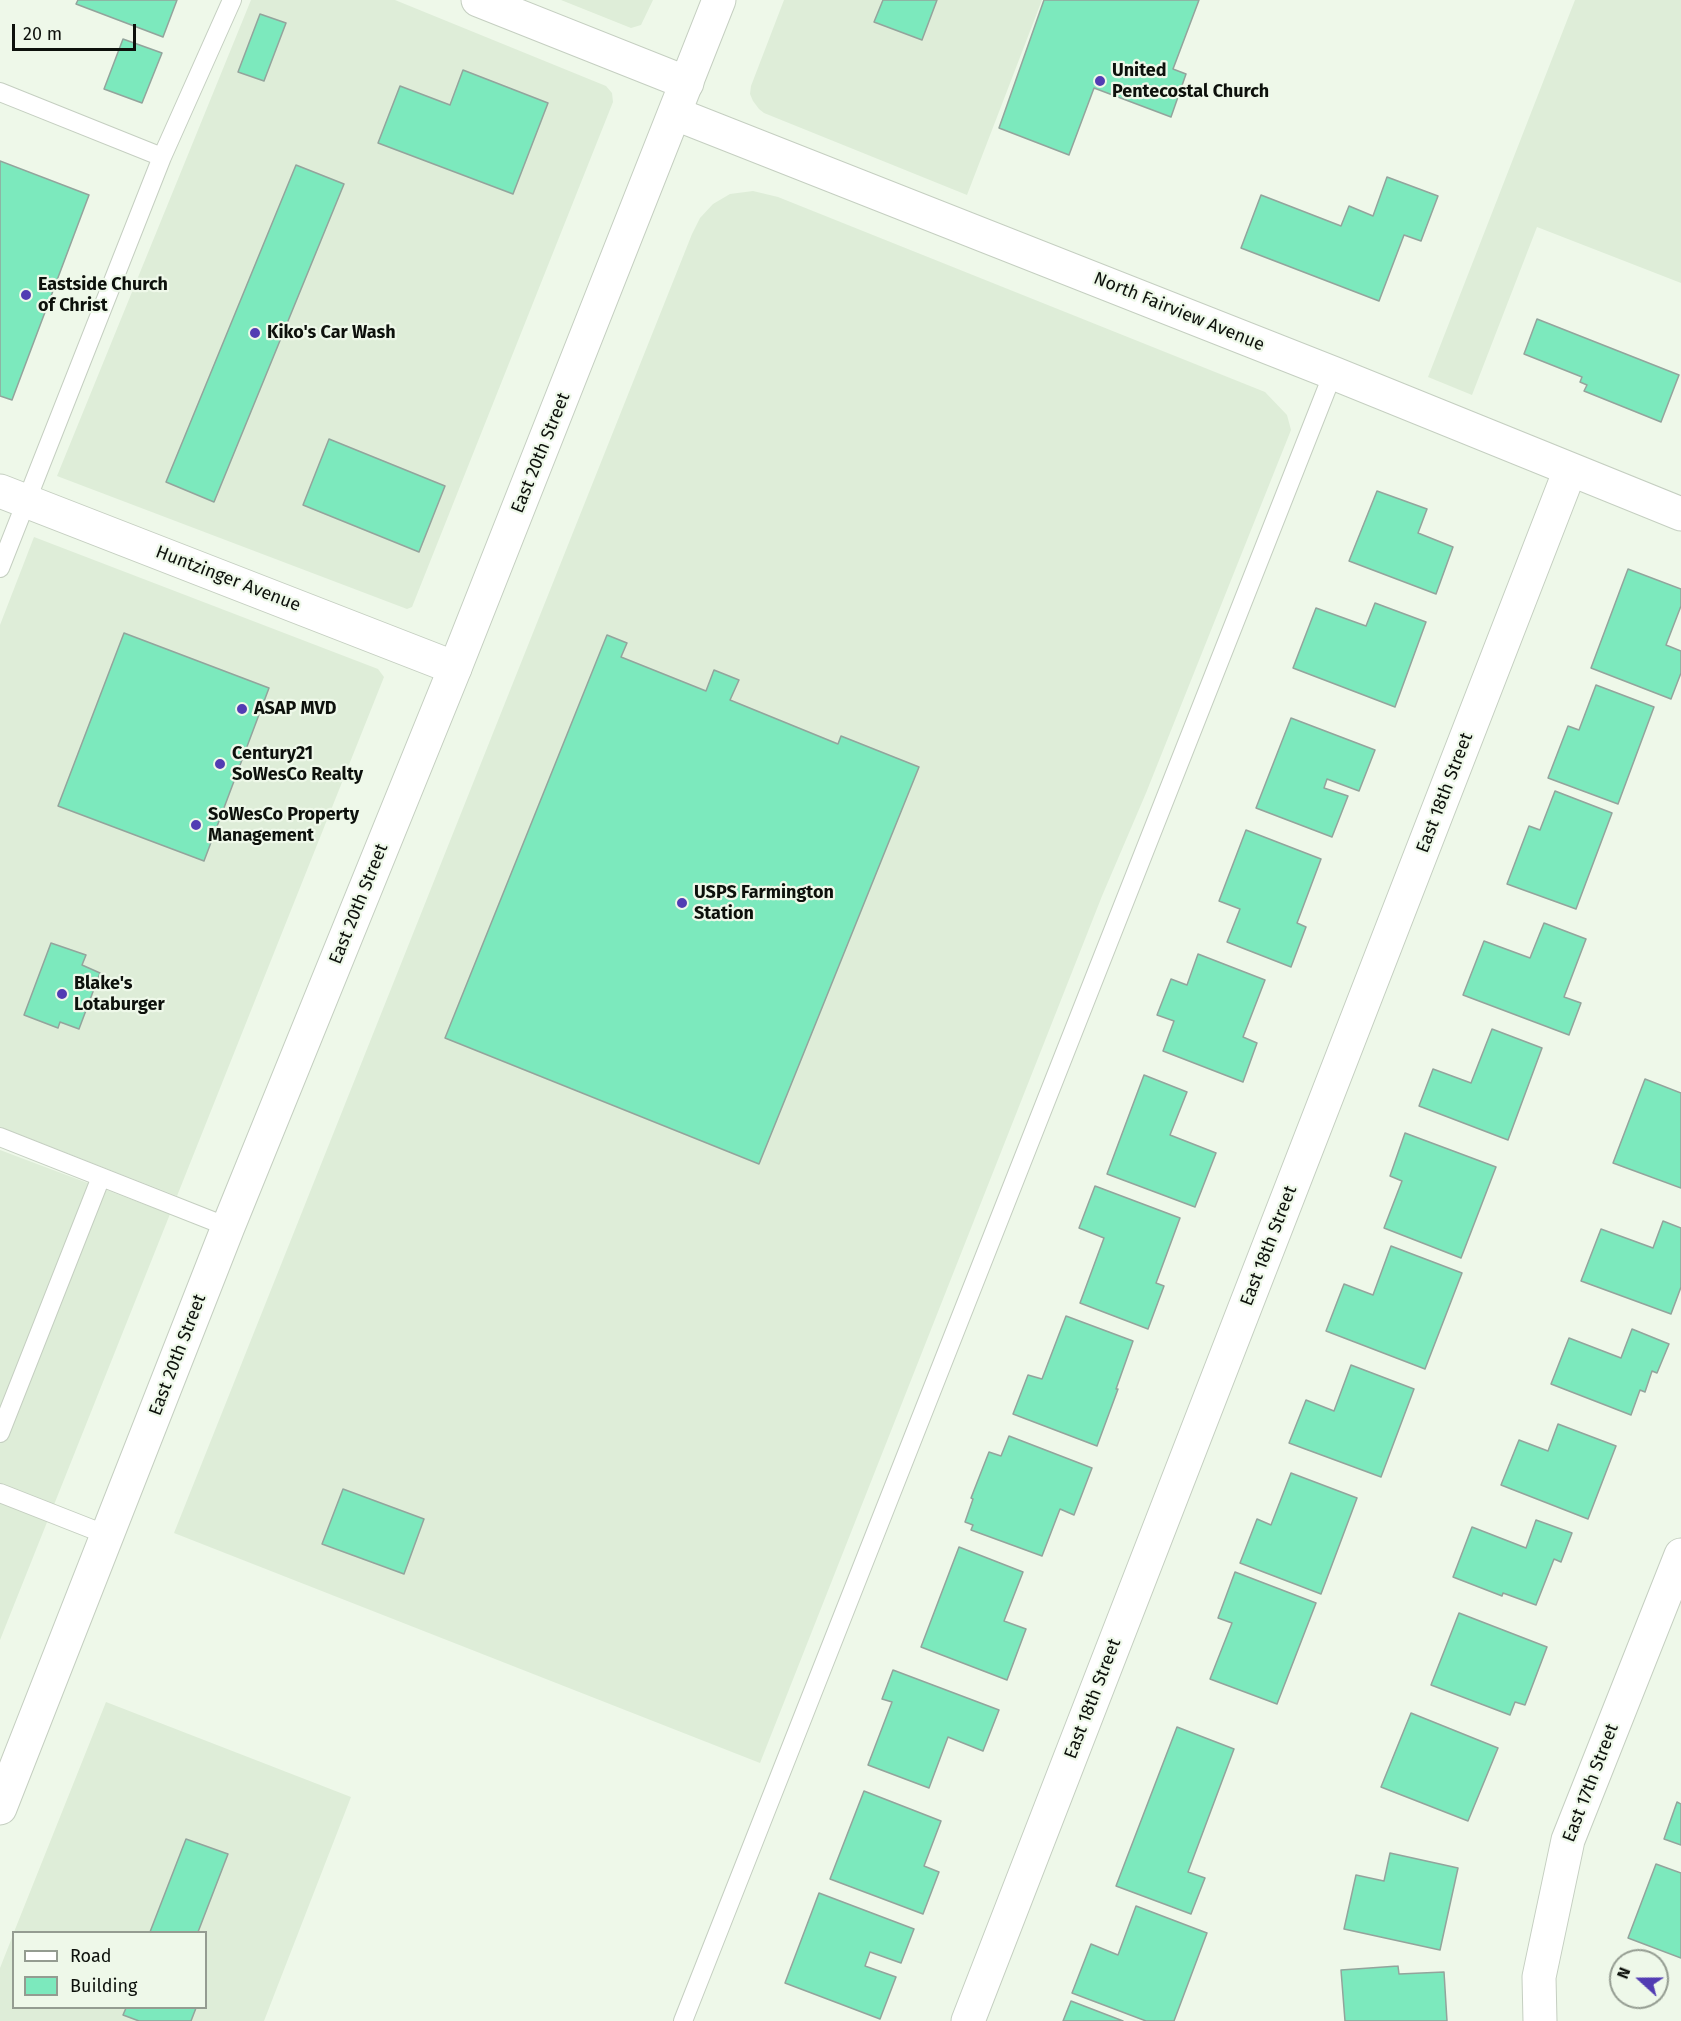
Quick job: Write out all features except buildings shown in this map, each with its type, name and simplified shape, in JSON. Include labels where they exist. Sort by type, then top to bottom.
[{"type":"street","points":[[478,0],[687,83]]},
{"type":"street","name":"East 20th Street","points":[[4,1788],[455,668],[676,114],[719,0]]},
{"type":"street","name":"North Fairview Avenue","points":[[676,114],[1333,373],[1681,514]]},
{"type":"street","name":"East 18th Street","points":[[968,2021],[1570,470]]},
{"type":"street","name":"Huntzinger Avenue","points":[[13,496],[455,668]]},
{"type":"street","name":"East 17th Street","points":[[1540,2021],[1539,1977],[1568,1840],[1681,1554]]},
{"type":"lane","points":[[0,568],[13,496],[232,0]]},
{"type":"lane","points":[[0,92],[162,157]]},
{"type":"lane","points":[[683,2021],[1333,373]]},
{"type":"lane","points":[[0,1137],[228,1227]]},
{"type":"lane","points":[[0,1433],[101,1177]]},
{"type":"lane","points":[[0,1493],[107,1536]]},
{"type":"shaded area","points":[[251,0],[395,0],[606,86],[612,93],[613,102],[412,607],[407,609],[57,476]]},
{"type":"shaded area","points":[[561,0],[653,0],[641,25],[631,28]]},
{"type":"shaded area","points":[[784,0],[1042,0],[967,195],[759,109],[750,94],[751,86]]},
{"type":"shaded area","points":[[1575,0],[1681,0],[1681,283],[1537,227],[1472,395],[1428,377]]},
{"type":"shaded area","points":[[753,191],[778,197],[1265,392],[1287,415],[1291,430],[1146,793],[1102,896],[760,1763],[174,1533],[692,234],[700,218],[713,204],[730,194]]},
{"type":"shaded area","points":[[34,537],[378,669],[384,677],[177,1196],[0,1127],[0,625]]},
{"type":"shaded area","points":[[0,1150],[170,1214],[0,1640]]},
{"type":"shaded area","points":[[106,1702],[351,1797],[264,2021],[0,2021],[0,1968],[12,1938],[12,2009],[207,2009],[207,1931],[14,1931]]},
{"type":"place","name":"United Pentecostal Church","points":[[1100,81]]},
{"type":"place","name":"Eastside Church of Christ","points":[[26,295]]},
{"type":"place","name":"Kiko's Car Wash","points":[[255,333]]},
{"type":"place","name":"ASAP MVD","points":[[242,709]]},
{"type":"place","name":"Century21 SoWesCo Realty","points":[[220,764]]},
{"type":"place","name":"SoWesCo Property Management","points":[[196,825]]},
{"type":"place","name":"USPS Farmington Station","points":[[682,903]]},
{"type":"place","name":"Blake's Lotaburger","points":[[62,994]]}]
